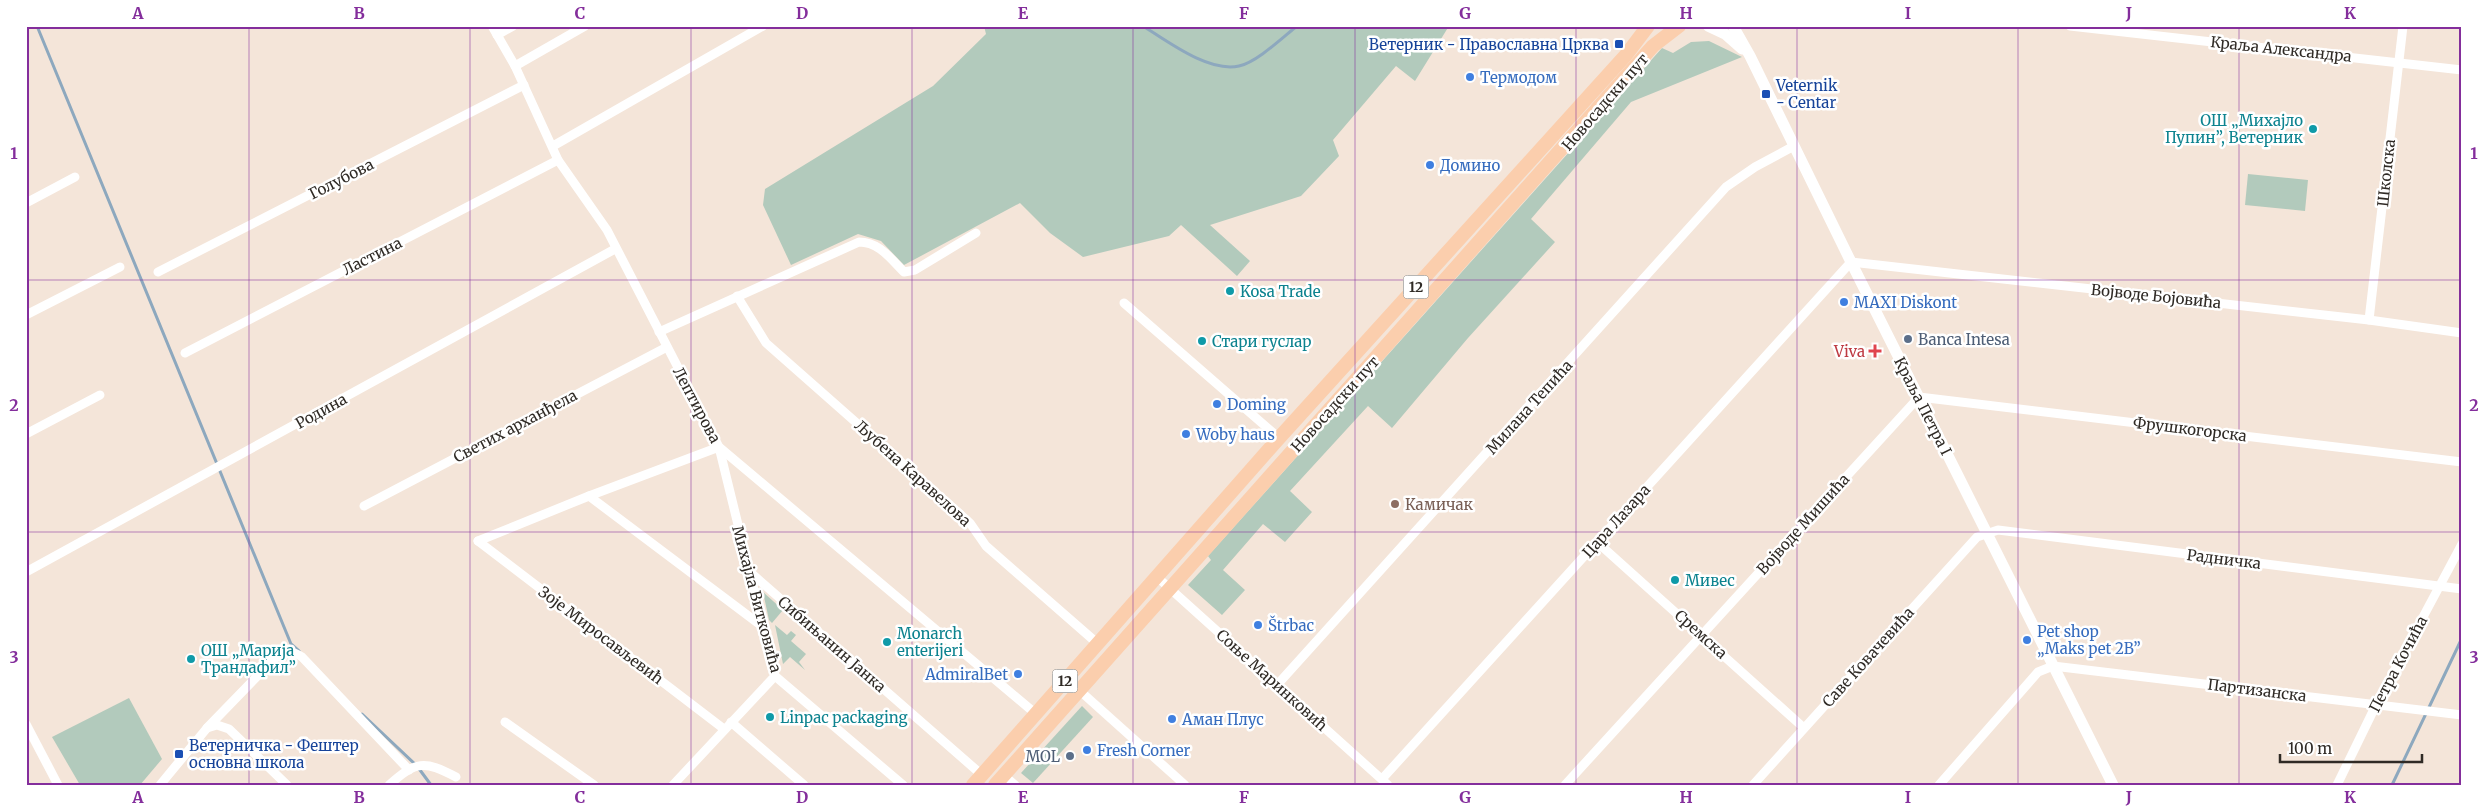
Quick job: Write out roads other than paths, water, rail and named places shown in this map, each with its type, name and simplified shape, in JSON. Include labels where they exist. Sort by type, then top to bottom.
[{"type":"main road","name":"Новосадски пут","points":[[978,780],[1279,438],[1626,55],[1648,26]]},
{"type":"main road","name":"Новосадски пут","points":[[999,780],[1653,46],[1679,26]]},
{"type":"street","name":"Лептирова","points":[[492,26],[515,66],[558,160],[607,230],[719,447],[1036,714]]},
{"type":"street","points":[[497,35],[513,26]]},
{"type":"street","points":[[515,66],[585,26]]},
{"type":"street","points":[[553,146],[762,26]]},
{"type":"street","points":[[1708,26],[1725,34],[1750,56]]},
{"type":"street","name":"Краља Петра I","points":[[1733,26],[1750,56],[1850,262],[2113,785]]},
{"type":"street","name":"Краља Александра","points":[[2070,26],[2462,70]]},
{"type":"street","name":"Школска","points":[[2369,320],[2403,26]]},
{"type":"street","name":"Голубова","points":[[158,272],[524,85]]},
{"type":"street","name":"Милана Тепића","points":[[1277,684],[1726,187],[1755,166],[1794,146]]},
{"type":"street","name":"Ластина","points":[[185,353],[558,160]]},
{"type":"street","points":[[26,203],[75,177]]},
{"type":"street","points":[[659,332],[859,242],[870,242],[877,246],[904,272],[915,270],[976,233]]},
{"type":"street","name":"Родина","points":[[26,572],[616,249]]},
{"type":"street","name":"Војводе Бојовића","points":[[1850,262],[2369,320],[2462,333]]},
{"type":"street","name":"Цара Лазара","points":[[1385,782],[1597,542],[1850,262]]},
{"type":"street","points":[[26,315],[120,267]]},
{"type":"street","name":"Љубена Каравелова","points":[[737,296],[766,343],[970,523],[986,546],[1098,643]]},
{"type":"street","name":"Новосадски пут","points":[[1124,302],[1279,438]]},
{"type":"street","name":"Светих арханђела","points":[[364,506],[667,347]]},
{"type":"street","points":[[26,434],[100,395]]},
{"type":"street","name":"Фрушкогорска","points":[[1919,397],[2462,462]]},
{"type":"street","name":"Војводе Мишића","points":[[1565,785],[1919,397]]},
{"type":"street","points":[[589,496],[719,447]]},
{"type":"street","name":"Михајла Витковића","points":[[719,447],[775,676],[903,785]]},
{"type":"street","points":[[589,496],[763,627]]},
{"type":"street","name":"Зоје Миросављевић","points":[[589,496],[478,542],[728,725],[804,785]]},
{"type":"street","name":"Радничка","points":[[1986,532],[1998,530],[2440,587],[2462,588]]},
{"type":"street","name":"Саве Ковачевића","points":[[1753,785],[1977,536],[1986,532]]},
{"type":"street","name":"Сремска","points":[[1597,542],[1804,728]]},
{"type":"street","name":"Петра Кочића","points":[[2337,785],[2376,705],[2462,544]]},
{"type":"street","name":"Сибињанин Јанка","points":[[750,572],[978,780]]},
{"type":"street","name":"Соње Маринковић","points":[[1156,576],[1385,782]]},
{"type":"street","points":[[160,785],[207,728],[273,660],[282,652],[292,651],[302,657],[409,770]]},
{"type":"street","points":[[1939,785],[2038,672],[2053,666]]},
{"type":"street","name":"Партизанска","points":[[2053,666],[2462,715]]},
{"type":"street","points":[[673,785],[775,676]]},
{"type":"street","points":[[1079,690],[1185,785]]},
{"type":"street","points":[[505,722],[594,785]]},
{"type":"street","points":[[26,724],[58,785]]},
{"type":"street","points":[[207,728],[217,725],[229,729],[287,785]]},
{"type":"street","points":[[389,785],[417,766],[434,765],[456,777]]},
{"type":"street","points":[[999,780],[1014,785]]},
{"type":"waterway","points":[[37,26],[291,644],[299,651]]},
{"type":"waterway","points":[[1143,26],[1189,54],[1215,65],[1227,67],[1239,66],[1254,60],[1297,26]]},
{"type":"waterway","points":[[2392,785],[2462,638]]},
{"type":"waterway","points":[[362,714],[417,766],[431,785]]},
{"type":"place","name":"Ветерник - Православна Црква","points":[[1619,44]]},
{"type":"place","name":"Термодом","points":[[1470,77]]},
{"type":"place","name":"Veternik - Centar","points":[[1766,94]]},
{"type":"place","name":"ОШ „Михајло Пупин”, Ветерник","points":[[2313,129]]},
{"type":"place","name":"Домино","points":[[1430,165]]},
{"type":"place","name":"Kosa Trade","points":[[1230,291]]},
{"type":"place","name":"MAXI Diskont","points":[[1844,302]]},
{"type":"place","name":"Banca Intesa","points":[[1908,339]]},
{"type":"place","name":"Стари гуслар","points":[[1202,341]]},
{"type":"place","name":"Viva","points":[[1875,351]]},
{"type":"place","name":"Doming","points":[[1217,404]]},
{"type":"place","name":"Woby haus","points":[[1186,434]]},
{"type":"place","name":"Камичак","points":[[1395,504]]},
{"type":"place","name":"Мивес","points":[[1675,580]]},
{"type":"place","name":"Štrbac","points":[[1258,625]]},
{"type":"place","name":"Pet shop „Maks pet 2B”","points":[[2027,640]]},
{"type":"place","name":"Monarch enterijeri","points":[[887,642]]},
{"type":"place","name":"ОШ „Марија Трандафил”","points":[[191,659]]},
{"type":"place","name":"AdmiralBet","points":[[1018,674]]},
{"type":"place","name":"Linpac packaging","points":[[770,717]]},
{"type":"place","name":"Аман Плус","points":[[1172,719]]},
{"type":"place","name":"Fresh Corner","points":[[1087,750]]},
{"type":"place","name":"Ветерничка - Фештер основна школа","points":[[179,754]]},
{"type":"place","name":"MOL","points":[[1070,756]]}]
